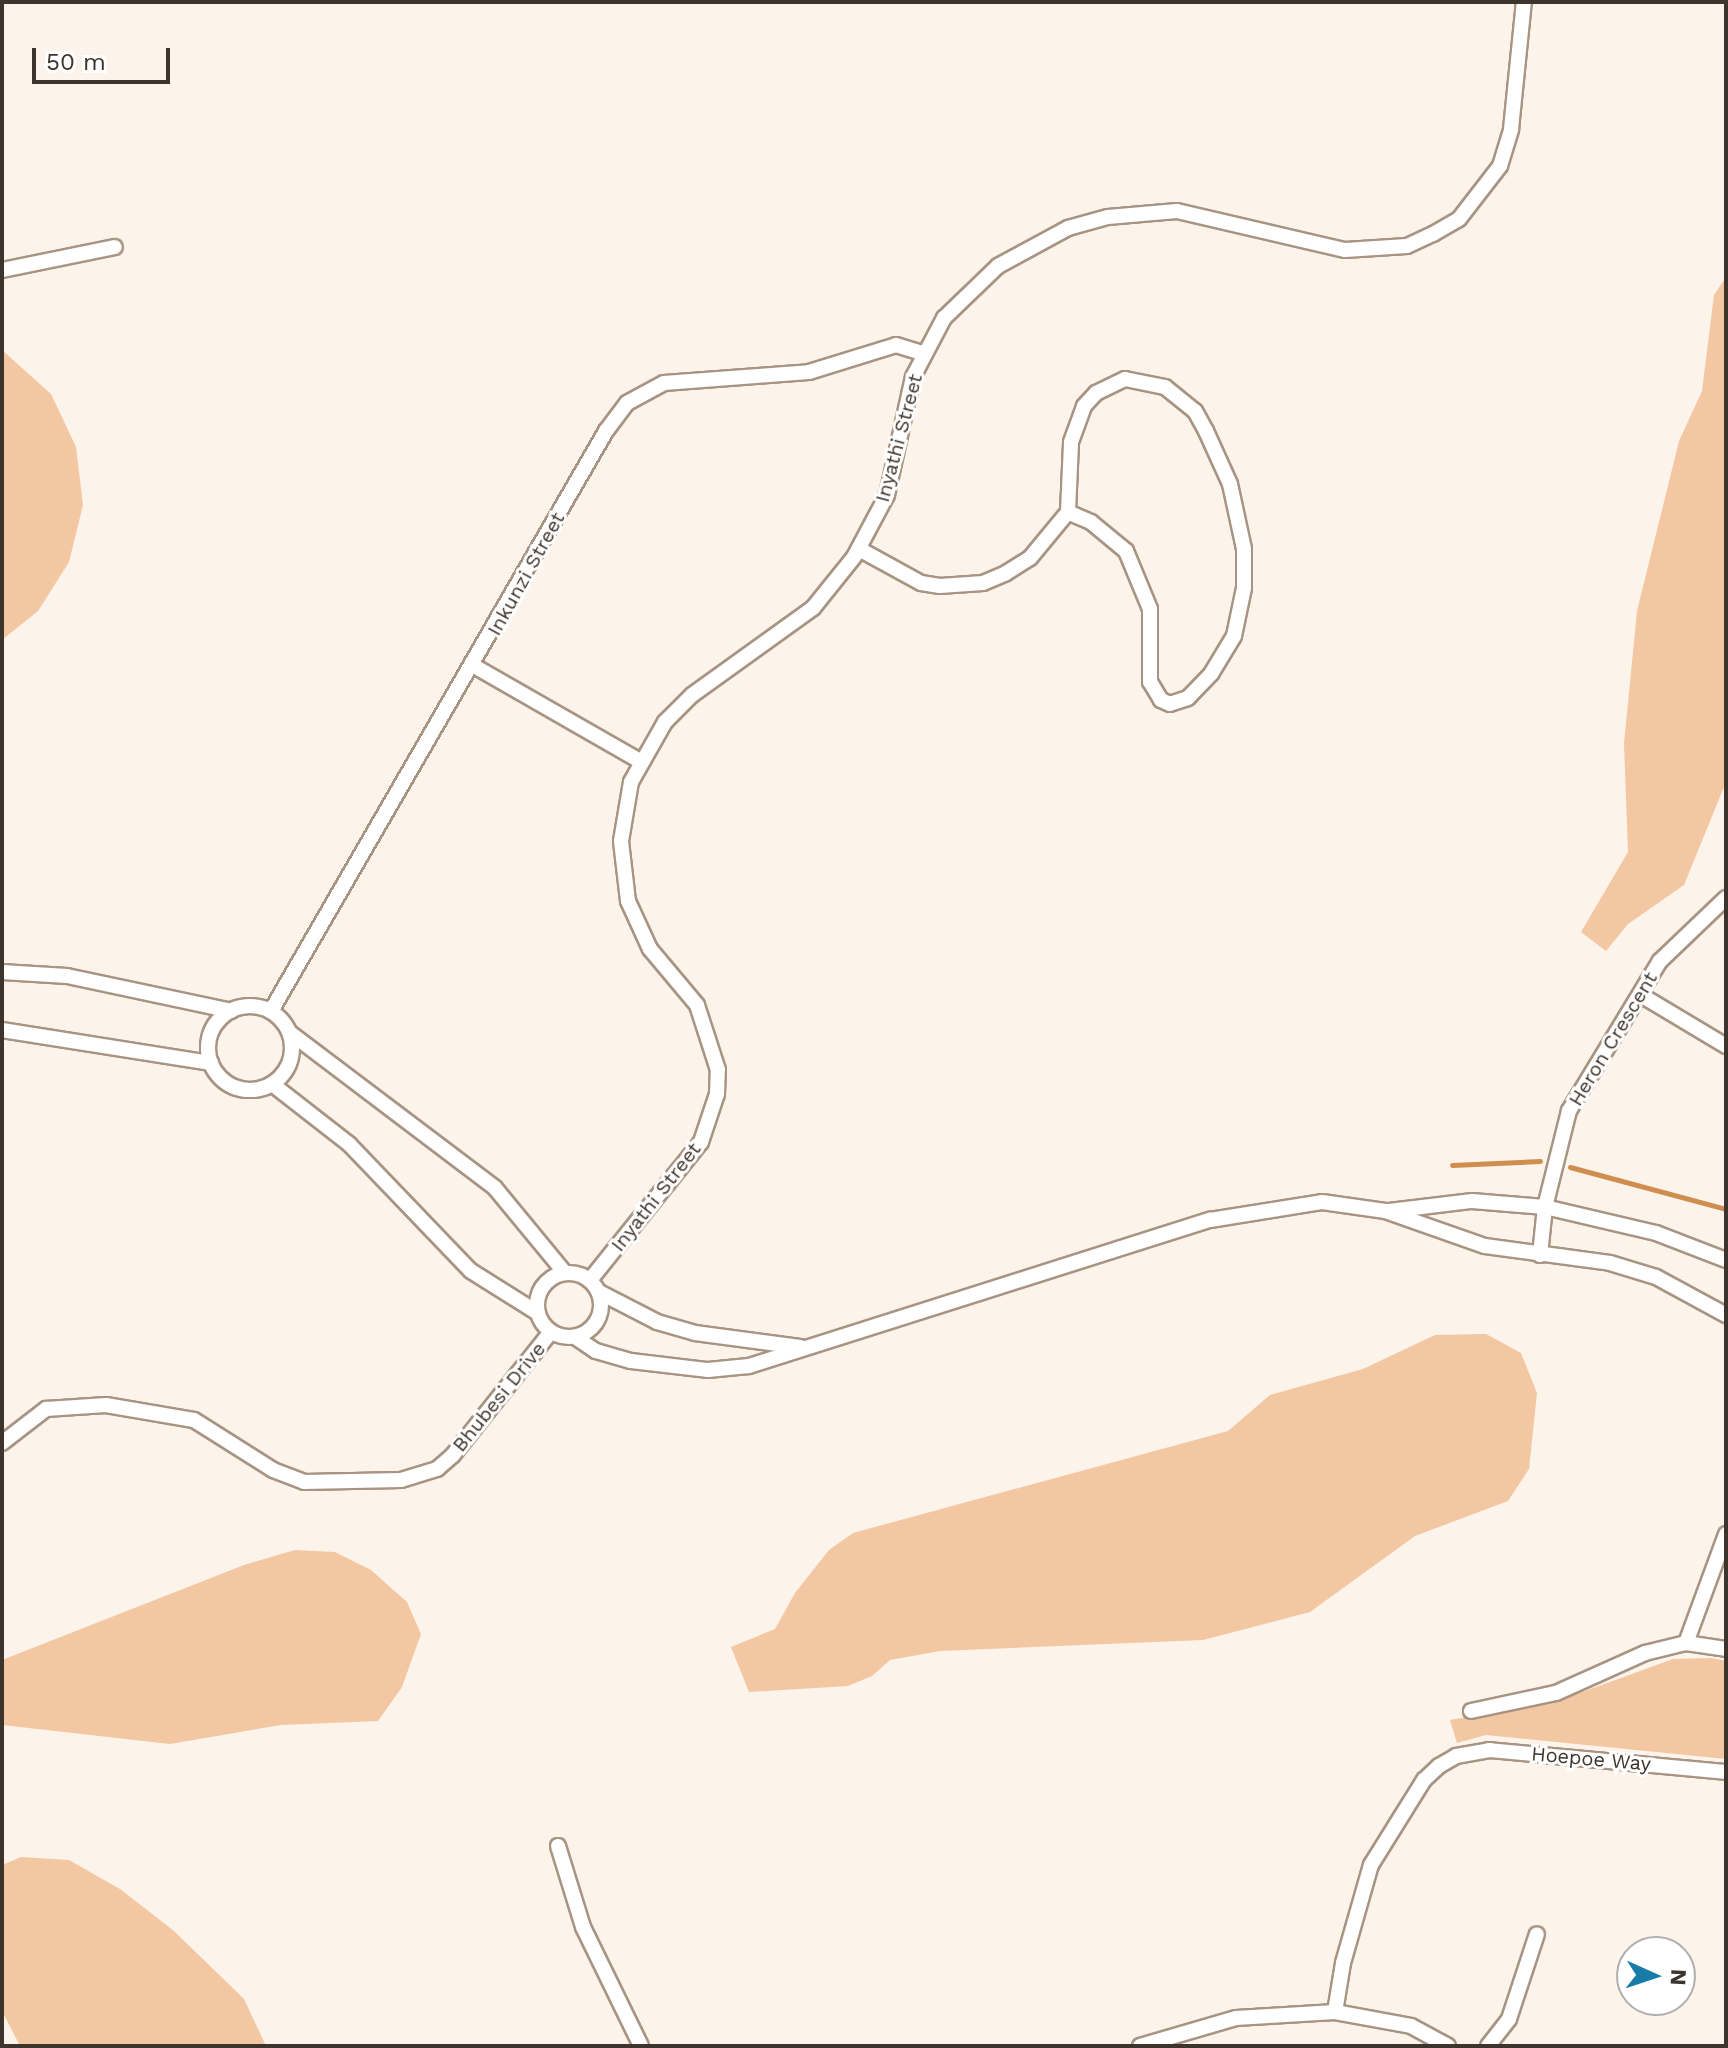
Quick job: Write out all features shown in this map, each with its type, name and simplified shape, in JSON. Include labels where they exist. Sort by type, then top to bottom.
[{"type":"street","name":"Inyathi Street","points":[[594,1286],[701,1142],[717,1094],[713,1047],[697,1005],[650,949],[628,901],[621,841],[625,808],[640,761],[665,722],[692,695],[813,608],[859,549],[887,495],[923,353],[944,318],[998,266],[1068,228],[1108,217],[1177,211],[1345,250],[1407,246],[1459,219],[1500,166],[1511,129],[1524,2]]},
{"type":"street","points":[[2,270],[115,247]]},
{"type":"street","name":"Inkunzi Street","points":[[271,1011],[474,666],[606,431],[642,392],[678,380],[830,368],[896,345],[923,353]]},
{"type":"street","points":[[859,549],[921,583],[983,583],[1030,558],[1068,512],[1071,442],[1076,421],[1096,393],[1125,379],[1144,380],[1165,387],[1195,411],[1230,484],[1244,549],[1244,588],[1234,636],[1211,674],[1188,698],[1170,704],[1161,700],[1150,682],[1150,609],[1126,551],[1091,522],[1068,512]]},
{"type":"street","points":[[474,666],[640,761]]},
{"type":"street","name":"Heron Crescent","points":[[1540,1255],[1545,1207],[1569,1111],[1660,961],[1726,898]]},
{"type":"street","points":[[2,972],[67,976],[231,1011],[258,1007],[271,1011],[289,1032],[495,1188],[565,1273],[657,1322],[695,1333],[801,1347]]},
{"type":"street","points":[[1641,995],[1726,1046]]},
{"type":"street","points":[[211,1063],[214,1028],[231,1011]]},
{"type":"street","points":[[2,1030],[211,1063],[237,1088],[272,1084],[288,1066],[289,1032]]},
{"type":"street","points":[[272,1084],[349,1144],[471,1271],[538,1313],[551,1332],[575,1337],[596,1351],[631,1361],[708,1370],[749,1366],[801,1347],[1210,1220],[1322,1202],[1385,1211],[1485,1246],[1610,1263],[1656,1277],[1726,1315]]},
{"type":"street","points":[[1385,1211],[1472,1201],[1545,1207],[1656,1233],[1726,1260]]},
{"type":"street","points":[[538,1313],[542,1287],[565,1273]]},
{"type":"street","points":[[575,1337],[597,1320],[594,1286]]},
{"type":"street","name":"Bhubesi Drive","points":[[2,1443],[46,1409],[106,1405],[194,1420],[273,1470],[304,1482],[401,1480],[437,1469],[453,1455],[551,1332]]},
{"type":"street","points":[[1686,1643],[1726,1534]]},
{"type":"street","points":[[1471,1711],[1556,1693],[1645,1653],[1686,1643],[1726,1649]]},
{"type":"street","name":"Hoepoe Way","points":[[1335,2012],[1343,1963],[1371,1865],[1424,1780],[1439,1766],[1456,1756],[1489,1750],[1726,1772]]},
{"type":"street","points":[[558,1846],[583,1927],[641,2046]]},
{"type":"street","points":[[1488,2046],[1509,2019],[1537,1934]]},
{"type":"street","points":[[1140,2046],[1236,2018],[1335,2012],[1411,2026],[1448,2046]]},
{"type":"shaded area","points":[[1726,277],[1726,782],[1684,885],[1628,924],[1606,951],[1581,932],[1628,852],[1624,744],[1637,611],[1679,441],[1702,391],[1714,295]]},
{"type":"shaded area","points":[[2,350],[51,394],[76,447],[83,505],[69,562],[38,611],[2,640]]},
{"type":"shaded area","points":[[1486,1334],[1521,1353],[1537,1393],[1529,1469],[1508,1501],[1415,1536],[1310,1612],[1203,1640],[940,1651],[890,1660],[872,1676],[848,1686],[749,1692],[731,1647],[775,1629],[795,1593],[829,1550],[853,1533],[1228,1431],[1270,1395],[1363,1369],[1435,1335]]},
{"type":"shaded area","points":[[295,1550],[335,1552],[371,1570],[407,1602],[421,1634],[402,1687],[378,1721],[281,1725],[170,1744],[2,1725],[2,1660],[244,1565]]},
{"type":"shaded area","points":[[1711,1658],[1726,1661],[1726,1759],[1486,1735],[1457,1743],[1450,1720],[1555,1702],[1673,1659]]},
{"type":"shaded area","points":[[21,1857],[69,1860],[120,1889],[174,1931],[244,1999],[266,2046],[20,2046],[2,2011],[2,1865]]},
{"type":"waterway","points":[[1452,1165],[1540,1161]]},
{"type":"waterway","points":[[1570,1167],[1726,1209]]}]
